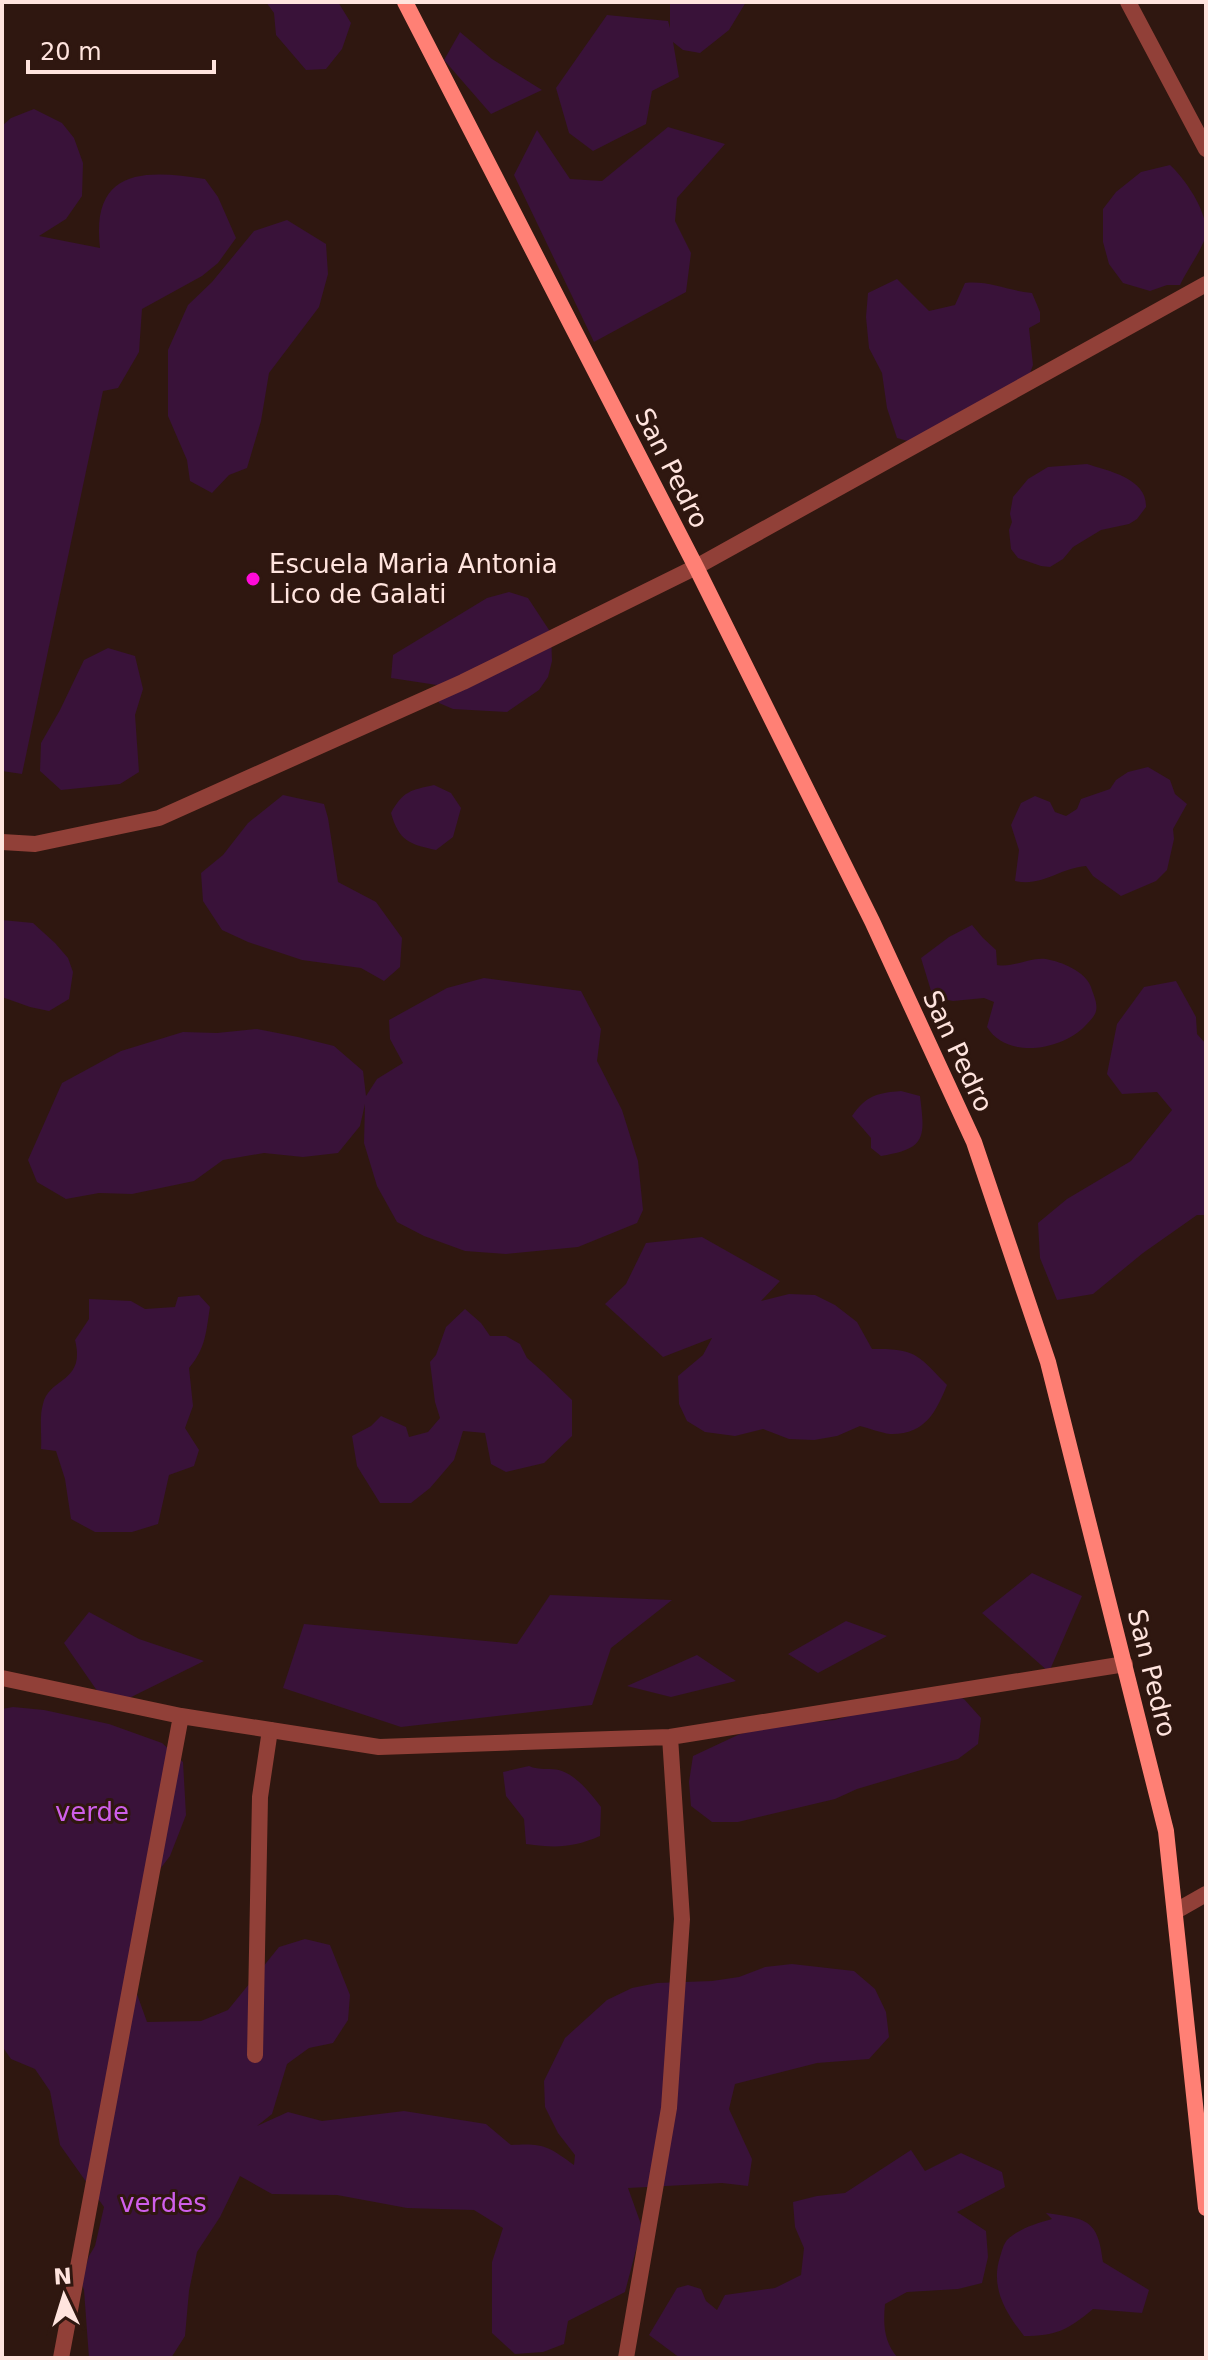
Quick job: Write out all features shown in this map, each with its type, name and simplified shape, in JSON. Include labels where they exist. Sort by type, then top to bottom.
[{"type":"main road","name":"San Pedro","points":[[405,2],[696,567],[872,921],[974,1142],[1048,1362],[1166,1831],[1206,2208]]},
{"type":"street","points":[[1128,2],[1206,149]]},
{"type":"street","points":[[2,842],[35,844],[159,818],[463,682],[696,567],[1206,284]]},
{"type":"street","points":[[2,1678],[181,1716],[379,1747],[670,1737],[1125,1664]]},
{"type":"street","points":[[61,2358],[181,1716]]},
{"type":"street","points":[[255,2055],[260,1797],[270,1730]]},
{"type":"street","points":[[626,2358],[670,2092],[682,1919],[670,1737]]},
{"type":"street","points":[[1176,1911],[1206,1894]]},
{"type":"green space","points":[[266,2],[338,2],[351,23],[342,49],[326,69],[306,70],[276,35],[274,13]]},
{"type":"green space","points":[[670,2],[746,2],[729,30],[700,53],[683,50],[673,42],[679,77],[652,91],[646,124],[593,151],[569,133],[556,88],[607,15],[668,21],[670,28]]},
{"type":"green space","points":[[460,32],[492,59],[542,90],[491,114],[444,60]]},
{"type":"green space","points":[[34,109],[62,123],[74,138],[83,163],[82,196],[66,219],[39,236],[100,248],[99,222],[104,202],[113,189],[126,180],[161,174],[205,179],[218,197],[236,238],[218,263],[202,276],[142,309],[139,352],[118,388],[103,391],[22,774],[2,771],[2,126],[11,118]]},
{"type":"green space","points":[[668,127],[725,144],[677,198],[675,221],[691,253],[686,292],[594,342],[514,175],[537,130],[570,179],[602,181]]},
{"type":"green space","points":[[1170,165],[1195,197],[1206,226],[1206,235],[1180,285],[1167,285],[1150,291],[1123,283],[1109,264],[1103,242],[1103,209],[1116,192],[1141,172]]},
{"type":"green space","points":[[287,220],[326,244],[328,274],[319,307],[269,373],[261,421],[247,468],[229,475],[212,493],[190,481],[187,460],[168,416],[168,350],[188,305],[212,282],[254,231]]},
{"type":"green space","points":[[897,279],[929,311],[955,305],[965,283],[982,283],[1032,293],[1040,312],[1040,322],[1029,328],[1033,365],[1024,390],[911,442],[897,438],[887,408],[882,373],[869,348],[866,317],[868,293]]},
{"type":"green space","points":[[1087,464],[1133,482],[1145,497],[1146,507],[1129,524],[1101,530],[1073,547],[1063,559],[1050,567],[1018,558],[1011,549],[1009,530],[1013,497],[1028,479],[1048,467]]},
{"type":"green space","points":[[509,592],[528,598],[551,633],[552,661],[548,677],[539,690],[507,712],[453,709],[439,703],[437,685],[391,678],[393,655],[487,598]]},
{"type":"green space","points":[[108,648],[135,656],[143,689],[135,715],[139,772],[120,784],[61,790],[40,771],[41,743],[84,660]]},
{"type":"green space","points":[[1148,767],[1170,780],[1175,794],[1187,804],[1173,829],[1174,839],[1167,870],[1156,881],[1121,896],[1093,876],[1086,866],[1034,881],[1015,881],[1019,850],[1011,825],[1021,803],[1035,796],[1050,802],[1055,812],[1066,816],[1077,809],[1081,799],[1110,789],[1116,780],[1128,772]]},
{"type":"green space","points":[[434,785],[451,793],[461,808],[453,837],[436,850],[406,840],[391,813],[408,793]]},
{"type":"green space","points":[[283,795],[324,804],[338,882],[376,902],[402,938],[400,967],[384,981],[361,968],[302,960],[248,942],[222,930],[203,901],[201,873],[223,855],[248,823]]},
{"type":"green space","points":[[2,920],[33,923],[68,958],[73,972],[69,999],[49,1011],[2,997]]},
{"type":"green space","points":[[972,925],[996,950],[997,965],[1046,959],[1078,972],[1088,981],[1095,999],[1096,1011],[1092,1019],[1063,1041],[1049,1046],[1021,1048],[996,1037],[987,1027],[994,1002],[984,998],[953,1001],[932,994],[921,958],[949,937]]},
{"type":"green space","points":[[484,978],[581,991],[601,1029],[597,1061],[622,1110],[638,1161],[643,1210],[637,1223],[578,1247],[506,1254],[465,1251],[424,1236],[397,1222],[377,1186],[364,1143],[365,1104],[360,1126],[338,1153],[303,1157],[264,1153],[223,1160],[194,1181],[132,1194],[99,1193],[66,1199],[37,1182],[28,1160],[62,1083],[121,1051],[183,1032],[257,1029],[334,1046],[363,1071],[366,1096],[377,1079],[403,1063],[390,1039],[389,1020],[447,988]]},
{"type":"green space","points":[[1176,981],[1196,1017],[1197,1034],[1206,1044],[1206,1215],[1197,1215],[1143,1253],[1093,1294],[1057,1300],[1040,1258],[1038,1223],[1067,1199],[1131,1161],[1172,1110],[1157,1092],[1122,1094],[1107,1074],[1117,1024],[1144,987]]},
{"type":"green space","points":[[901,1091],[920,1096],[920,1139],[907,1149],[881,1156],[871,1148],[871,1138],[852,1116],[872,1097]]},
{"type":"green space","points":[[702,1237],[780,1281],[761,1301],[789,1294],[815,1295],[835,1305],[857,1322],[872,1349],[898,1350],[922,1360],[947,1385],[928,1420],[912,1431],[902,1433],[886,1433],[860,1426],[837,1436],[814,1440],[789,1439],[763,1429],[735,1436],[705,1432],[687,1421],[679,1404],[678,1376],[703,1355],[712,1338],[663,1357],[605,1304],[626,1284],[646,1243]]},
{"type":"green space","points":[[199,1295],[210,1307],[202,1347],[189,1368],[193,1406],[185,1428],[199,1450],[194,1466],[169,1475],[158,1524],[132,1532],[95,1532],[71,1519],[65,1479],[56,1451],[41,1449],[43,1404],[47,1395],[75,1364],[75,1340],[89,1319],[89,1299],[131,1301],[145,1309],[175,1307],[178,1297]]},
{"type":"green space","points":[[465,1309],[490,1336],[506,1336],[520,1344],[527,1358],[572,1400],[572,1436],[544,1463],[506,1472],[491,1464],[485,1433],[463,1431],[454,1460],[430,1488],[411,1503],[380,1503],[357,1466],[352,1436],[371,1426],[381,1416],[406,1427],[409,1437],[428,1432],[440,1418],[430,1362],[436,1355],[446,1327]]},
{"type":"green space","points":[[1032,1573],[1082,1596],[1049,1672],[982,1613]]},
{"type":"green space","points":[[550,1595],[672,1600],[611,1648],[592,1705],[401,1727],[283,1688],[304,1624],[517,1644]]},
{"type":"green space","points":[[89,1612],[139,1639],[204,1661],[109,1708],[64,1643]]},
{"type":"green space","points":[[846,1621],[887,1636],[818,1673],[788,1654]]},
{"type":"green space","points":[[697,1655],[736,1681],[671,1697],[627,1686]]},
{"type":"green space","points":[[937,1690],[964,1699],[981,1718],[978,1744],[958,1759],[857,1789],[835,1799],[738,1822],[712,1822],[691,1806],[689,1782],[693,1756],[740,1734],[780,1725],[835,1720]]},
{"type":"green space","points":[[2,1709],[44,1710],[109,1724],[162,1743],[183,1762],[186,1815],[170,1856],[160,1869],[128,1969],[147,2022],[201,2021],[228,2010],[279,1947],[305,1939],[330,1945],[350,1995],[348,2020],[333,2043],[309,2048],[287,2064],[272,2114],[257,2126],[288,2112],[322,2121],[404,2111],[486,2124],[511,2145],[545,2147],[574,2165],[575,2155],[558,2133],[545,2107],[544,2081],[565,2038],[607,2000],[632,1988],[657,1983],[739,1977],[765,1967],[792,1964],[854,1971],[875,1989],[886,2012],[889,2037],[869,2059],[817,2063],[735,2084],[729,2109],[752,2159],[748,2186],[722,2183],[628,2188],[642,2227],[625,2292],[568,2321],[564,2344],[543,2352],[515,2354],[492,2333],[492,2262],[503,2228],[474,2210],[407,2208],[337,2195],[272,2194],[240,2176],[220,2217],[197,2252],[189,2291],[185,2336],[171,2358],[89,2358],[81,2282],[95,2246],[104,2207],[60,2145],[50,2091],[35,2069],[11,2059],[2,2046]]},
{"type":"green space","points":[[529,1766],[562,1771],[584,1786],[601,1807],[600,1836],[564,1846],[526,1844],[524,1819],[506,1796],[503,1772]]},
{"type":"green space","points":[[911,2150],[925,2171],[961,2153],[1002,2172],[1005,2187],[957,2212],[986,2231],[988,2257],[982,2283],[958,2289],[907,2292],[885,2304],[886,2333],[898,2358],[680,2358],[649,2335],[677,2288],[688,2285],[701,2289],[706,2301],[717,2310],[725,2295],[775,2288],[801,2275],[804,2248],[795,2227],[793,2202],[845,2193]]},
{"type":"green space","points":[[1046,2213],[1088,2223],[1098,2237],[1103,2262],[1149,2290],[1142,2313],[1093,2309],[1061,2330],[1024,2336],[1011,2318],[998,2290],[997,2268],[1007,2240],[1022,2229],[1052,2219]]},
{"type":"place","name":"Escuela Maria Antonia Lico de Galati","points":[[253,579]]},
{"type":"park label","name":"verde","points":[[92,1812]]},
{"type":"park label","name":"verdes","points":[[163,2203]]}]
